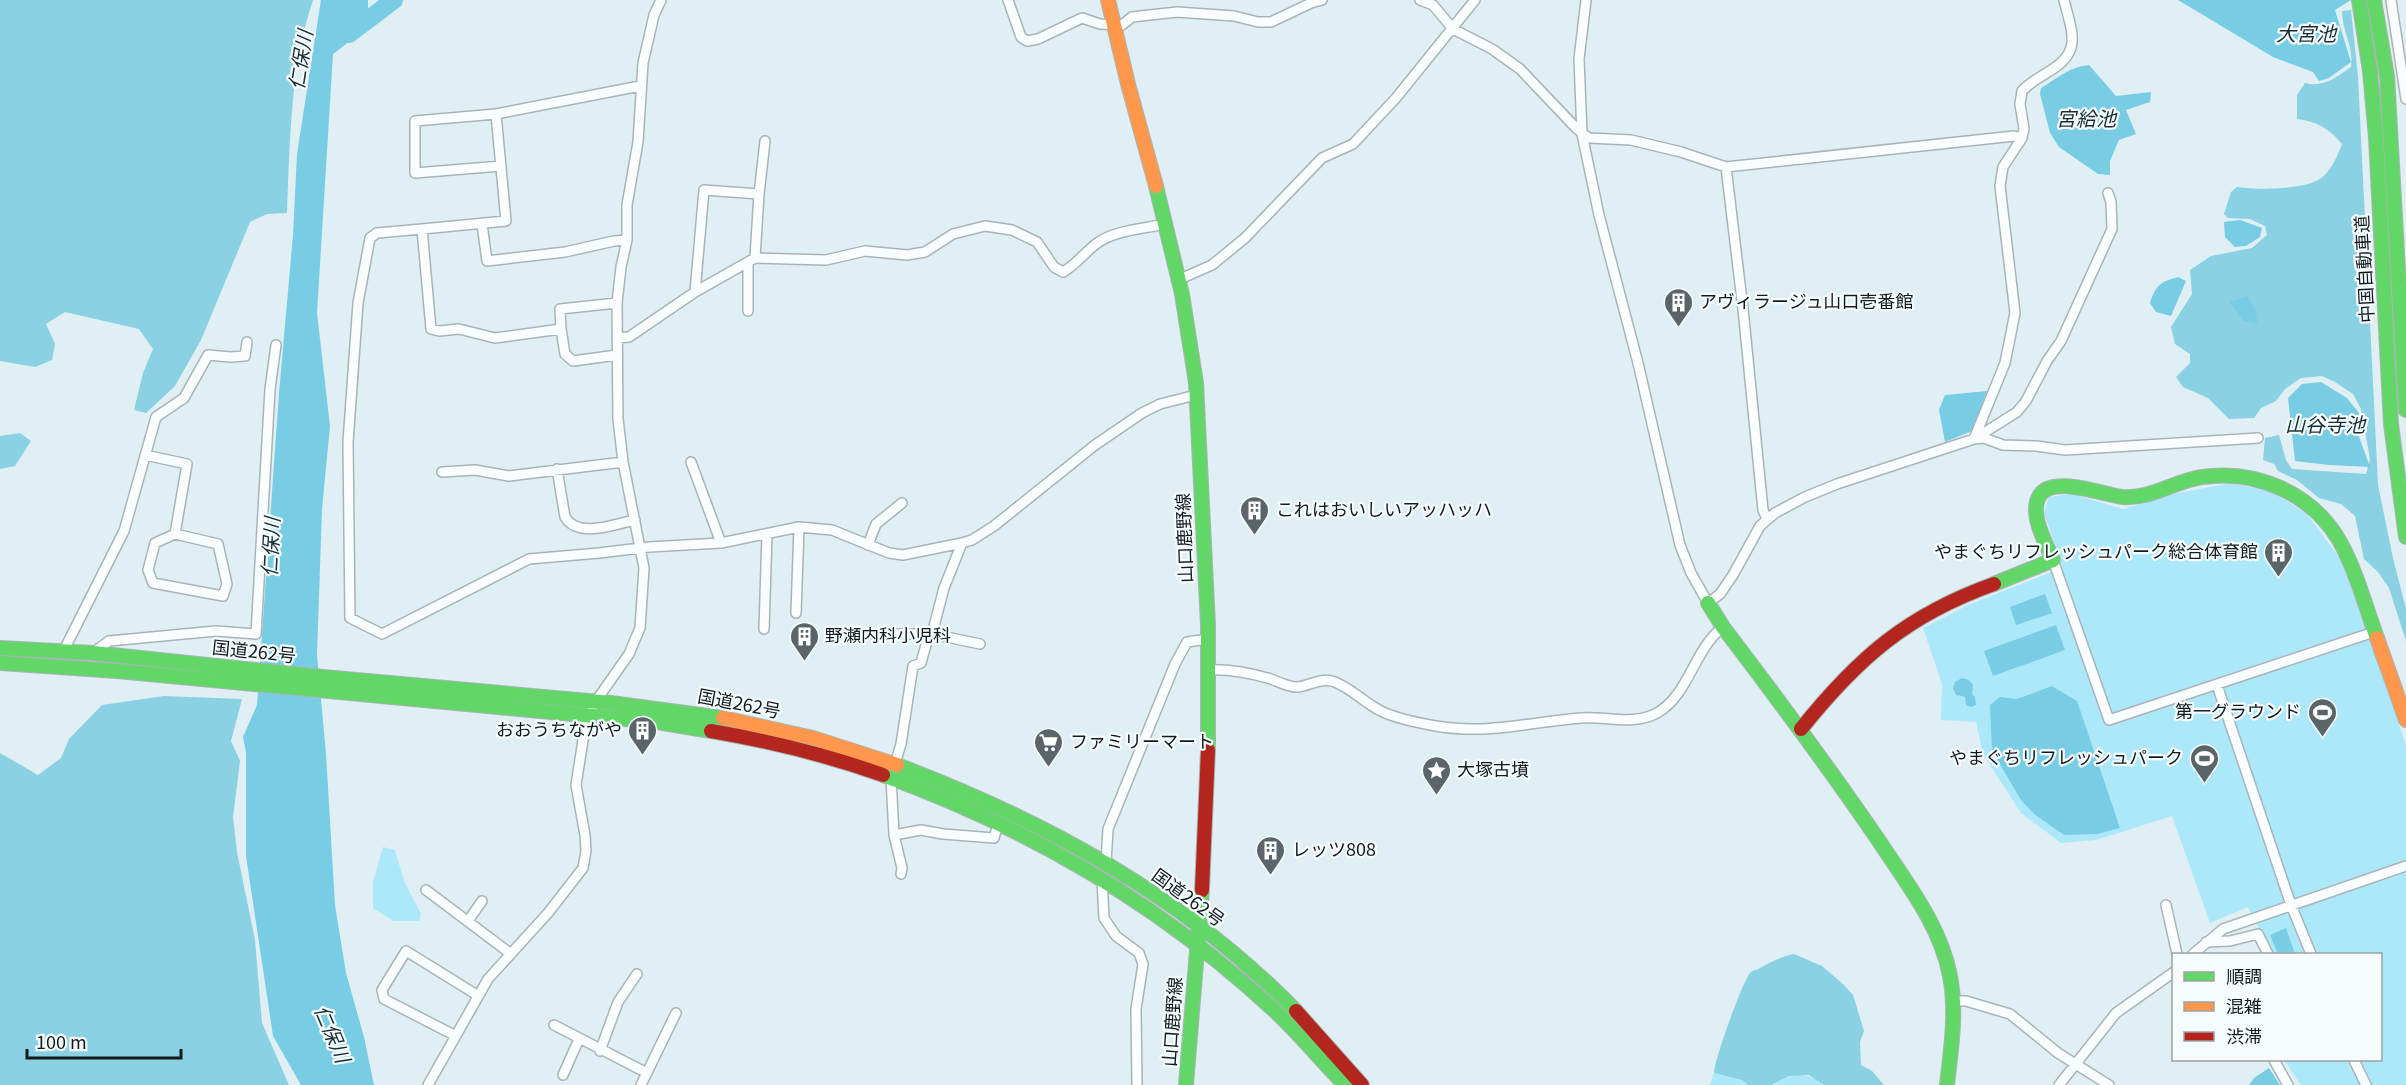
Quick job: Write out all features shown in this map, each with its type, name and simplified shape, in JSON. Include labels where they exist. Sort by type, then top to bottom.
[{"type":"main road","name":"山口鹿野線","points":[[1107,0],[1123,73],[1180,279],[1191,341],[1196,395],[1208,639],[1208,714],[1199,926],[1186,1085]]},
{"type":"main road","name":"中国自動車道","points":[[2359,0],[2371,79],[2376,144],[2389,423],[2396,485],[2406,537]]},
{"type":"main road","name":"中国自動車道","points":[[2374,0],[2387,76],[2406,410]]},
{"type":"main road","points":[[1801,729],[1830,692],[1879,644],[1946,603],[2009,580],[2053,560],[2038,516],[2040,494],[2047,488],[2054,485],[2066,486],[2127,498],[2150,495],[2177,483],[2222,475],[2255,478],[2275,484],[2302,500],[2322,517],[2336,536],[2350,563],[2406,720]]},
{"type":"main road","points":[[1708,603],[1723,627],[1841,783],[1928,919],[1950,974],[1953,1001],[1947,1085]]},
{"type":"main road","name":"国道262号","points":[[0,648],[92,654],[249,677]]},
{"type":"main road","name":"国道262号","points":[[0,663],[249,677],[378,688],[596,701],[736,720],[841,746],[1031,837],[1102,879],[1197,943],[1280,1018],[1345,1085]]},
{"type":"main road","name":"国道262号","points":[[378,688],[730,732],[836,759],[893,770],[1001,808],[1106,863],[1199,926],[1275,990],[1362,1085]]},
{"type":"street","points":[[428,1085],[454,1035],[488,979],[568,890],[583,868],[586,843],[576,785],[581,744],[588,714],[629,654],[636,639],[643,596],[644,568],[623,462],[618,419],[617,303],[627,240],[627,205],[638,142],[643,63],[654,15],[661,0]]},
{"type":"street","points":[[1008,0],[1021,37],[1027,41],[1038,39],[1082,18],[1100,24],[1122,25],[1132,17],[1178,12],[1234,16],[1258,22],[1271,22],[1322,0]]},
{"type":"street","points":[[1420,0],[1433,4],[1453,29],[1492,49],[1520,69],[1582,134],[1589,138],[1631,140],[1681,152],[1717,166],[1726,167],[2014,136],[2022,138]]},
{"type":"street","points":[[1180,279],[1212,265],[1245,238],[1322,158],[1353,144],[1396,98],[1475,0]]},
{"type":"street","points":[[1586,0],[1579,59],[1582,134],[1599,215],[1638,363],[1680,545],[1691,573],[1708,603],[1720,594],[1760,526],[1767,519],[1795,502],[1826,488],[1974,439],[1984,438],[2003,445],[2065,450],[2258,438]]},
{"type":"street","points":[[1974,439],[2009,348],[2015,313],[2000,186],[2003,167],[2022,138],[2025,125],[2020,104],[2022,91],[2031,82],[2058,67],[2070,55],[2073,47],[2073,36],[2064,0]]},
{"type":"street","points":[[2391,0],[2406,99]]},
{"type":"street","points":[[501,166],[416,173],[415,121],[496,114],[640,86]]},
{"type":"street","points":[[496,114],[506,221],[376,233],[370,238],[358,303],[348,442],[350,618],[382,634],[529,559],[721,543],[799,527],[832,530],[889,553],[903,555],[962,543],[972,540],[994,526],[1095,445],[1142,413],[1160,404],[1196,395]]},
{"type":"street","points":[[748,311],[751,260],[765,141]]},
{"type":"street","points":[[1726,167],[1763,510],[1767,519]]},
{"type":"street","points":[[694,292],[704,190],[759,195]]},
{"type":"street","points":[[1974,439],[2017,412],[2026,401],[2047,361],[2061,341],[2112,229],[2111,202],[2108,193]]},
{"type":"street","points":[[482,224],[487,261],[565,252],[627,240]]},
{"type":"street","points":[[617,338],[629,337],[694,292],[751,260],[826,260],[865,251],[907,255],[925,252],[953,234],[985,226],[1012,230],[1037,242],[1054,267],[1063,272],[1074,266],[1096,244],[1113,235],[1165,224]]},
{"type":"street","points":[[422,229],[431,328],[439,331],[459,329],[495,338],[561,329]]},
{"type":"street","points":[[617,303],[560,309],[565,354],[573,361],[617,355]]},
{"type":"street","points":[[60,666],[64,651],[124,531],[156,417],[184,398],[208,356],[245,356],[247,342]]},
{"type":"street","points":[[92,654],[109,641],[216,631],[256,634],[270,389],[276,345]]},
{"type":"street","points":[[145,455],[187,464],[175,534]]},
{"type":"street","points":[[442,472],[475,470],[509,476],[623,462]]},
{"type":"street","points":[[691,462],[721,543]]},
{"type":"street","points":[[557,469],[565,517],[568,522],[578,528],[598,529],[635,520]]},
{"type":"street","points":[[868,545],[876,524],[902,503]]},
{"type":"street","points":[[796,613],[799,527]]},
{"type":"street","points":[[175,534],[218,544],[227,584],[223,596],[153,583],[148,570],[155,543],[175,534]]},
{"type":"street","points":[[764,629],[767,534]]},
{"type":"street","points":[[901,874],[902,868],[894,835],[893,770],[903,734],[913,666],[921,663],[927,641],[932,634],[944,588],[962,543]]},
{"type":"street","points":[[2053,560],[2109,720],[2374,632]]},
{"type":"street","points":[[1208,670],[1244,672],[1294,687],[1305,686],[1315,681],[1331,681],[1383,712],[1434,725],[1457,728],[1496,730],[1600,717],[1632,721],[1658,712],[1670,702],[1681,688],[1701,650],[1723,627]]},
{"type":"street","points":[[873,634],[932,634],[980,644]]},
{"type":"street","points":[[1106,863],[1108,829],[1175,664],[1187,642],[1208,639]]},
{"type":"street","points":[[2217,685],[2291,905],[2311,953]]},
{"type":"street","points":[[894,835],[921,830],[994,838],[999,822]]},
{"type":"street","points":[[2194,953],[2223,929],[2406,866]]},
{"type":"street","points":[[1102,879],[1104,918],[1116,936],[1139,953],[1143,964],[1136,1009],[1137,1085]]},
{"type":"street","points":[[426,890],[511,954]]},
{"type":"street","points":[[468,921],[482,901]]},
{"type":"street","points":[[2166,905],[2177,953]]},
{"type":"street","points":[[2206,942],[2230,941],[2258,934],[2268,953]]},
{"type":"street","points":[[454,1035],[384,999],[382,990],[406,951],[477,995]]},
{"type":"street","points":[[2060,1085],[2116,1013],[2172,973]]},
{"type":"street","points":[[600,1051],[618,1002],[637,974]]},
{"type":"street","points":[[1953,1001],[1966,1001],[2010,1014],[2058,1053],[2109,1085]]},
{"type":"street","points":[[641,1085],[676,1013]]},
{"type":"street","points":[[554,1025],[600,1051],[647,1073]]},
{"type":"street","points":[[563,1075],[579,1039]]},
{"type":"street","points":[[2275,1061],[2289,1085]]},
{"type":"street","points":[[2355,1061],[2367,1085]]},
{"type":"shaded area","points":[[0,0],[313,0],[305,26],[295,78],[287,213],[267,214],[250,222],[201,340],[175,386],[146,413],[134,410],[143,373],[153,349],[139,329],[65,312],[46,324],[55,344],[52,360],[35,367],[0,361]]},
{"type":"shaded area","points":[[2351,10],[2358,77],[2378,485],[2406,609],[2406,641],[2389,588],[2378,572],[2364,559],[2355,516],[2341,504],[2319,498],[2297,480],[2278,471],[2274,464],[2263,460],[2265,438],[2279,435],[2286,460],[2292,469],[2366,474],[2370,459],[2361,409],[2353,394],[2322,376],[2301,378],[2285,389],[2276,401],[2261,408],[2254,418],[2229,419],[2208,398],[2183,387],[2176,377],[2190,363],[2190,354],[2175,344],[2171,327],[2192,294],[2190,270],[2211,256],[2252,248],[2267,235],[2265,226],[2250,219],[2228,218],[2224,214],[2231,192],[2237,187],[2255,189],[2308,184],[2325,175],[2332,165],[2342,144],[2322,127],[2297,119],[2297,95],[2305,83],[2324,83],[2351,67],[2351,53],[2342,11]]},
{"type":"shaded area","points":[[20,433],[31,441],[15,466],[0,469],[0,436]]},
{"type":"shaded area","name":"やまぐちリフレッシュパーク","points":[[2230,483],[2273,492],[2307,514],[2344,564],[2406,745],[2406,1085],[2301,1085],[2285,1061],[2382,1061],[2382,953],[2271,953],[2248,907],[2210,923],[2172,816],[2096,840],[2061,843],[2021,813],[1983,754],[1976,722],[1941,720],[1942,684],[1923,628],[1968,605],[2047,574],[2062,565],[2044,513],[2049,497],[2072,494],[2123,509],[2174,494]]},
{"type":"shaded area","points":[[164,696],[242,699],[231,741],[240,761],[233,817],[237,852],[255,940],[262,1023],[289,1085],[0,1085],[0,753],[38,775],[61,758],[69,739],[102,705]]},
{"type":"shaded area","points":[[383,847],[395,850],[404,881],[421,914],[419,921],[393,921],[373,908],[373,882]]},
{"type":"shaded area","points":[[1794,954],[1822,966],[1853,995],[1864,1031],[1860,1042],[1861,1065],[1872,1071],[1884,1085],[1824,1085],[1809,1075],[1789,1076],[1772,1085],[1748,1085],[1742,1080],[1714,1073],[1730,1021],[1751,972]]},
{"type":"shaded area","points":[[1714,1073],[1745,1081],[1747,1085],[1710,1085]]},
{"type":"shaded area","points":[[1799,1075],[1821,1081],[1822,1085],[1774,1085],[1789,1076]]},
{"type":"water","name":"仁保川","points":[[321,0],[368,0],[368,27],[333,54],[317,313],[330,426],[322,509],[317,655],[326,754],[335,905],[346,973],[364,1037],[374,1085],[301,1085],[273,1036],[246,856],[246,752],[243,737],[257,705],[279,393],[293,235],[297,154]]},
{"type":"water","name":"大宮池","points":[[2178,0],[2351,0],[2335,10],[2351,62],[2329,78],[2319,81],[2313,72],[2273,57]]},
{"type":"water","name":"宮給池","points":[[2089,65],[2116,96],[2151,92],[2150,102],[2126,110],[2136,134],[2119,140],[2110,161],[2110,175],[2098,174],[2059,147],[2050,133],[2040,94],[2041,88],[2064,73]]},
{"type":"water","points":[[2240,220],[2262,228],[2260,237],[2246,246],[2235,247],[2225,237],[2224,222]]},
{"type":"water","points":[[2178,277],[2186,281],[2171,316],[2156,312],[2150,303],[2154,292],[2163,283]]},
{"type":"water","points":[[2247,296],[2256,310],[2257,324],[2244,321],[2230,302]]},
{"type":"water","name":"山谷寺池","points":[[2321,382],[2347,398],[2359,413],[2359,437],[2370,467],[2295,461],[2288,398],[2302,384]]},
{"type":"water","points":[[1987,391],[1972,431],[1945,442],[1939,410],[1945,395]]},
{"type":"water","points":[[2045,594],[2052,613],[2016,625],[2010,607]]},
{"type":"water","points":[[2056,625],[2065,650],[1993,676],[1984,651]]},
{"type":"water","points":[[1962,678],[1969,680],[1973,685],[1972,694],[1976,705],[1971,707],[1966,705],[1965,697],[1956,695],[1953,688],[1955,682]]},
{"type":"water","points":[[2052,686],[2077,701],[2120,828],[2097,834],[2064,835],[2034,814],[2021,800],[1992,751],[1990,705],[2000,697],[2017,699]]},
{"type":"water","points":[[2286,928],[2295,953],[2278,953],[2270,935]]},
{"type":"water","points":[[2269,1068],[2280,1085],[2249,1085],[2254,1078]]},
{"type":"waterway","points":[[349,34],[394,0]]},
{"type":"traffic: fast","points":[[2359,0],[2370,71],[2376,138],[2391,424],[2406,537]]},
{"type":"traffic: fast","points":[[2374,0],[2387,76],[2406,410]]},
{"type":"traffic: fast","points":[[1156,186],[1182,294],[1196,383],[1208,625],[1208,750]]},
{"type":"traffic: fast","points":[[1994,584],[2053,560],[2039,528],[2036,510],[2040,495],[2047,489],[2067,486],[2133,497],[2202,477],[2222,475],[2242,477],[2262,481],[2298,497],[2327,523],[2339,540],[2350,563],[2377,638]]},
{"type":"traffic: fast","points":[[1708,603],[1723,627],[1804,734],[1862,816],[1922,907],[1939,940],[1946,958],[1953,1003],[1953,1030],[1947,1085]]},
{"type":"traffic: fast","points":[[0,648],[93,653],[312,676],[611,703],[723,718]]},
{"type":"traffic: fast","points":[[0,663],[117,671],[657,722],[711,731]]},
{"type":"traffic: fast","points":[[897,765],[1006,811],[1110,866],[1208,932],[1296,1011]]},
{"type":"traffic: fast","points":[[883,775],[990,819],[1042,845],[1140,904],[1233,974],[1276,1012],[1345,1085]]},
{"type":"traffic: fast","points":[[1186,1085],[1202,890]]},
{"type":"traffic: slow","points":[[1108,0],[1156,186]]},
{"type":"traffic: slow","points":[[2377,638],[2406,720]]},
{"type":"traffic: slow","points":[[723,718],[813,738],[897,765]]},
{"type":"traffic: jam","points":[[1801,729],[1843,681],[1886,642],[1935,610],[1994,584]]},
{"type":"traffic: jam","points":[[711,731],[798,749],[883,775]]},
{"type":"traffic: jam","points":[[1202,890],[1208,750]]},
{"type":"traffic: jam","points":[[1296,1011],[1362,1085]]},
{"type":"place","name":"アヴィラージュ山口壱番館","points":[[1678,328]]},
{"type":"place","name":"これはおいしいアッハッハ","points":[[1255,536]]},
{"type":"place","name":"やまぐちリフレッシュパーク総合体育館","points":[[2279,578]]},
{"type":"place","name":"野瀬内科小児科","points":[[804,662]]},
{"type":"place","name":"第一グラウンド","points":[[2322,738]]},
{"type":"place","name":"おおうちながや","points":[[643,756]]},
{"type":"place","name":"ファミリーマート","points":[[1049,768]]},
{"type":"place","name":"やまぐちリフレッシュパーク","points":[[2204,784]]},
{"type":"place","name":"大塚古墳","points":[[1436,796]]},
{"type":"place","name":"レッツ808","points":[[1271,876]]}]
